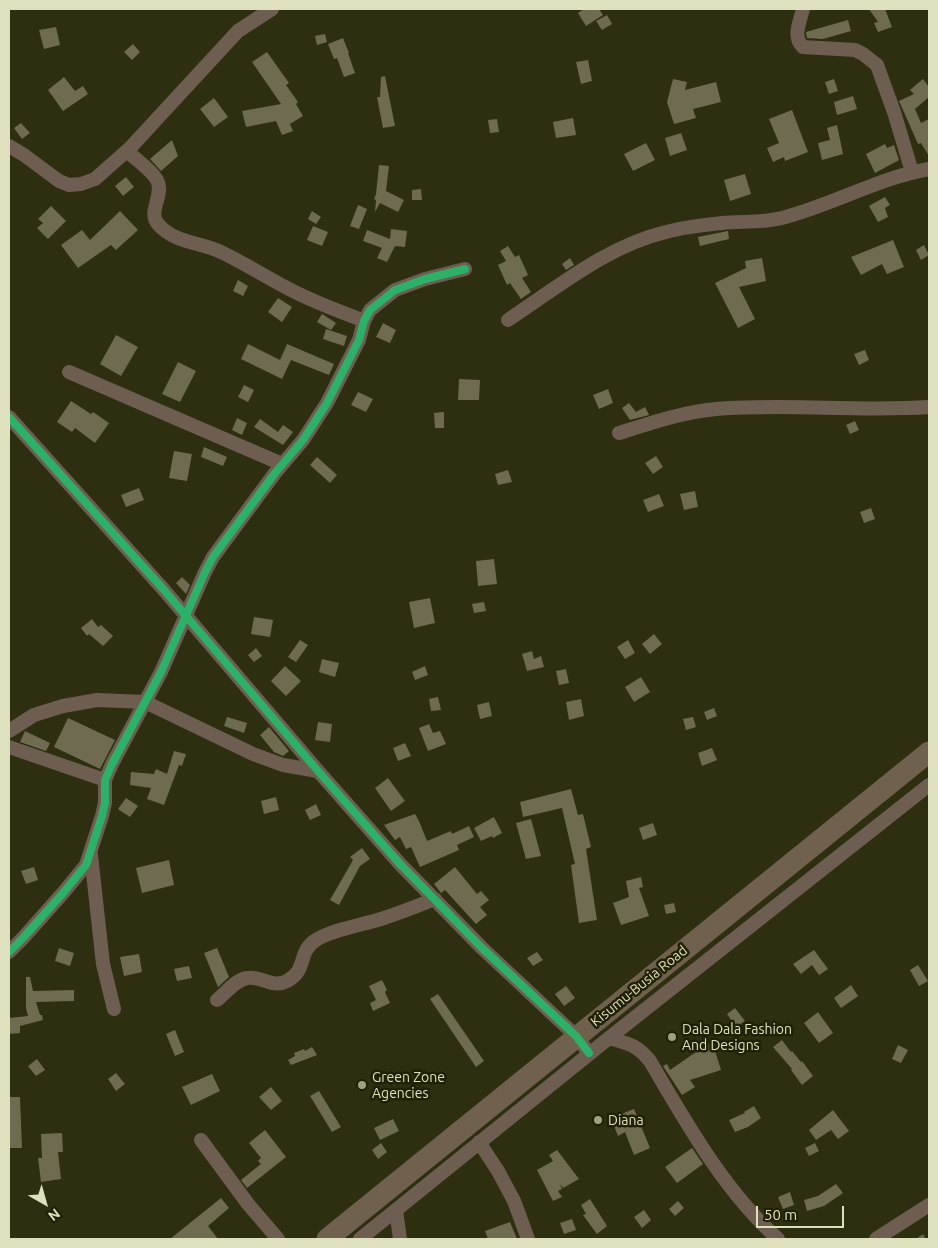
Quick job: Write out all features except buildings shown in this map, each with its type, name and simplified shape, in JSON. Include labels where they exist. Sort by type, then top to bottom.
[{"type":"highway","name":"Kisumu-Busia Road","points":[[327,1239],[929,752]]},
{"type":"street","points":[[9,146],[59,181],[69,185],[81,184],[95,179],[127,152],[238,31],[272,9]]},
{"type":"street","points":[[803,9],[796,38],[803,47],[855,50],[877,65],[894,112],[912,172]]},
{"type":"street","points":[[127,152],[157,180],[159,192],[154,215],[161,228],[177,238],[224,253],[296,293],[364,321]]},
{"type":"street","points":[[508,320],[601,258],[635,242],[666,231],[723,223],[752,223],[782,218],[869,185],[929,169]]},
{"type":"street","points":[[9,952],[78,876],[91,854],[105,803],[105,780],[161,672],[213,557],[282,464],[303,440],[327,403],[359,340],[364,321],[370,310],[395,290],[425,279],[465,269]]},
{"type":"street","points":[[69,372],[282,464]]},
{"type":"street","points":[[619,433],[665,419],[713,410],[754,407],[899,409],[929,407]]},
{"type":"street","points":[[9,417],[400,864],[482,948],[576,1036],[589,1053]]},
{"type":"street","points":[[9,731],[34,715],[63,706],[97,700],[145,702],[253,754],[283,765],[318,772]]},
{"type":"street","points":[[9,747],[105,780]]},
{"type":"street","points":[[360,1239],[589,1053],[927,789]]},
{"type":"street","points":[[91,854],[103,964],[114,1009]]},
{"type":"street","points":[[217,1000],[235,984],[248,977],[266,982],[285,982],[296,975],[308,946],[323,936],[382,919],[435,900]]},
{"type":"street","points":[[609,1038],[631,1044],[641,1050],[650,1061],[699,1142],[732,1190],[778,1239]]},
{"type":"street","points":[[201,1140],[248,1204],[278,1239]]},
{"type":"street","points":[[480,1142],[514,1201],[528,1239]]},
{"type":"street","points":[[876,1239],[929,1205]]},
{"type":"street","points":[[396,1210],[400,1239]]},
{"type":"railway","points":[[919,1239],[929,1233]]},
{"type":"cycle path","points":[[9,952],[86,865],[105,803],[105,780],[161,672],[205,572],[213,557],[275,473],[303,440],[327,403],[359,340],[364,321],[370,310],[395,290],[425,279],[465,269]]},
{"type":"cycle path","points":[[9,417],[164,590],[400,864],[482,948],[576,1036],[589,1053]]},
{"type":"place","name":"Dala Dala Fashion And Designs","points":[[672,1037]]},
{"type":"place","name":"Green Zone Agencies","points":[[362,1085]]},
{"type":"place","name":"Diana","points":[[598,1120]]}]
